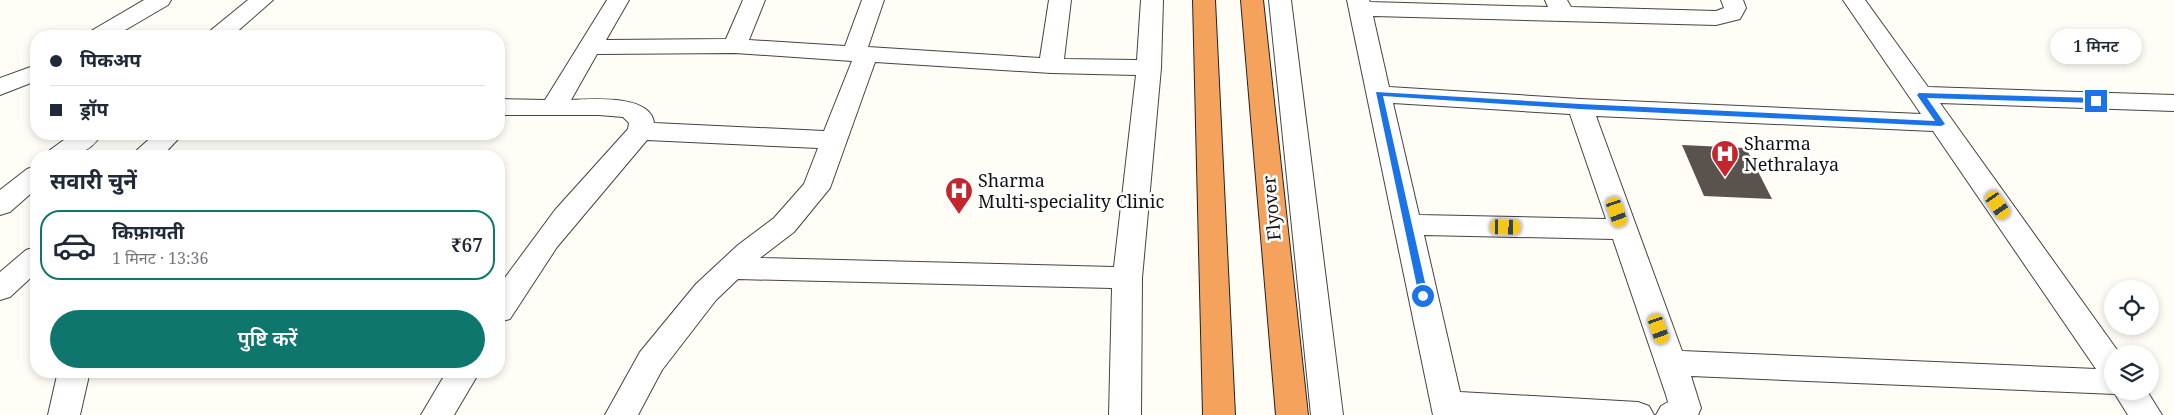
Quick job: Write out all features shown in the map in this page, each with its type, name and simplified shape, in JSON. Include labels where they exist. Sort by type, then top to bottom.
[{"type":"highway","points":[[1204,0],[1218,415]]},
{"type":"highway","name":"Flyover","points":[[1252,0],[1292,415]]},
{"type":"street","points":[[109,30],[160,0]]},
{"type":"street","points":[[225,30],[262,0]]},
{"type":"street","points":[[553,108],[618,0]]},
{"type":"street","points":[[735,46],[754,0]]},
{"type":"street","points":[[621,415],[651,361],[706,292],[784,225],[816,188],[835,140],[860,54],[873,0]]},
{"type":"street","points":[[1051,66],[1060,0]]},
{"type":"street","points":[[1125,415],[1127,278],[1150,68],[1152,0]]},
{"type":"street","points":[[1280,0],[1327,415]]},
{"type":"street","points":[[1638,415],[1448,410],[1359,4],[1559,7],[1716,18],[1732,14],[1735,8],[1732,0]]},
{"type":"street","points":[[1854,0],[2104,356]]},
{"type":"street","points":[[591,47],[735,46],[1051,66],[1150,68]]},
{"type":"street","points":[[0,87],[30,74]]},
{"type":"street","points":[[1378,94],[1580,107],[1941,124]]},
{"type":"street","points":[[1921,95],[2174,103]]},
{"type":"street","points":[[505,107],[599,107],[630,110],[642,121],[640,130],[549,235],[511,288],[505,300]]},
{"type":"street","points":[[1580,107],[1671,363],[1685,408],[1672,415]]},
{"type":"street","points":[[640,130],[835,140]]},
{"type":"street","points":[[68,150],[81,140]]},
{"type":"street","points":[[153,150],[163,140]]},
{"type":"street","points":[[0,205],[30,180]]},
{"type":"street","points":[[1408,225],[1623,229]]},
{"type":"street","points":[[0,289],[30,262]]},
{"type":"street","points":[[732,268],[1127,278]]},
{"type":"street","points":[[1671,363],[2104,382]]},
{"type":"street","points":[[64,415],[72,378]]},
{"type":"street","points":[[437,415],[460,378]]},
{"type":"street","points":[[2135,400],[2146,415]]},
{"type":"building","points":[[1682,145],[1746,148],[1772,199],[1704,196]]},
{"type":"place","name":"Sharma Nethralaya","points":[[1725,178]]},
{"type":"place","name":"Sharma Multi-speciality Clinic","points":[[959,215]]},
{"type":"route","points":[[1423,296],[1378,94],[1580,107],[1941,124],[1921,95],[2096,101]]}]
